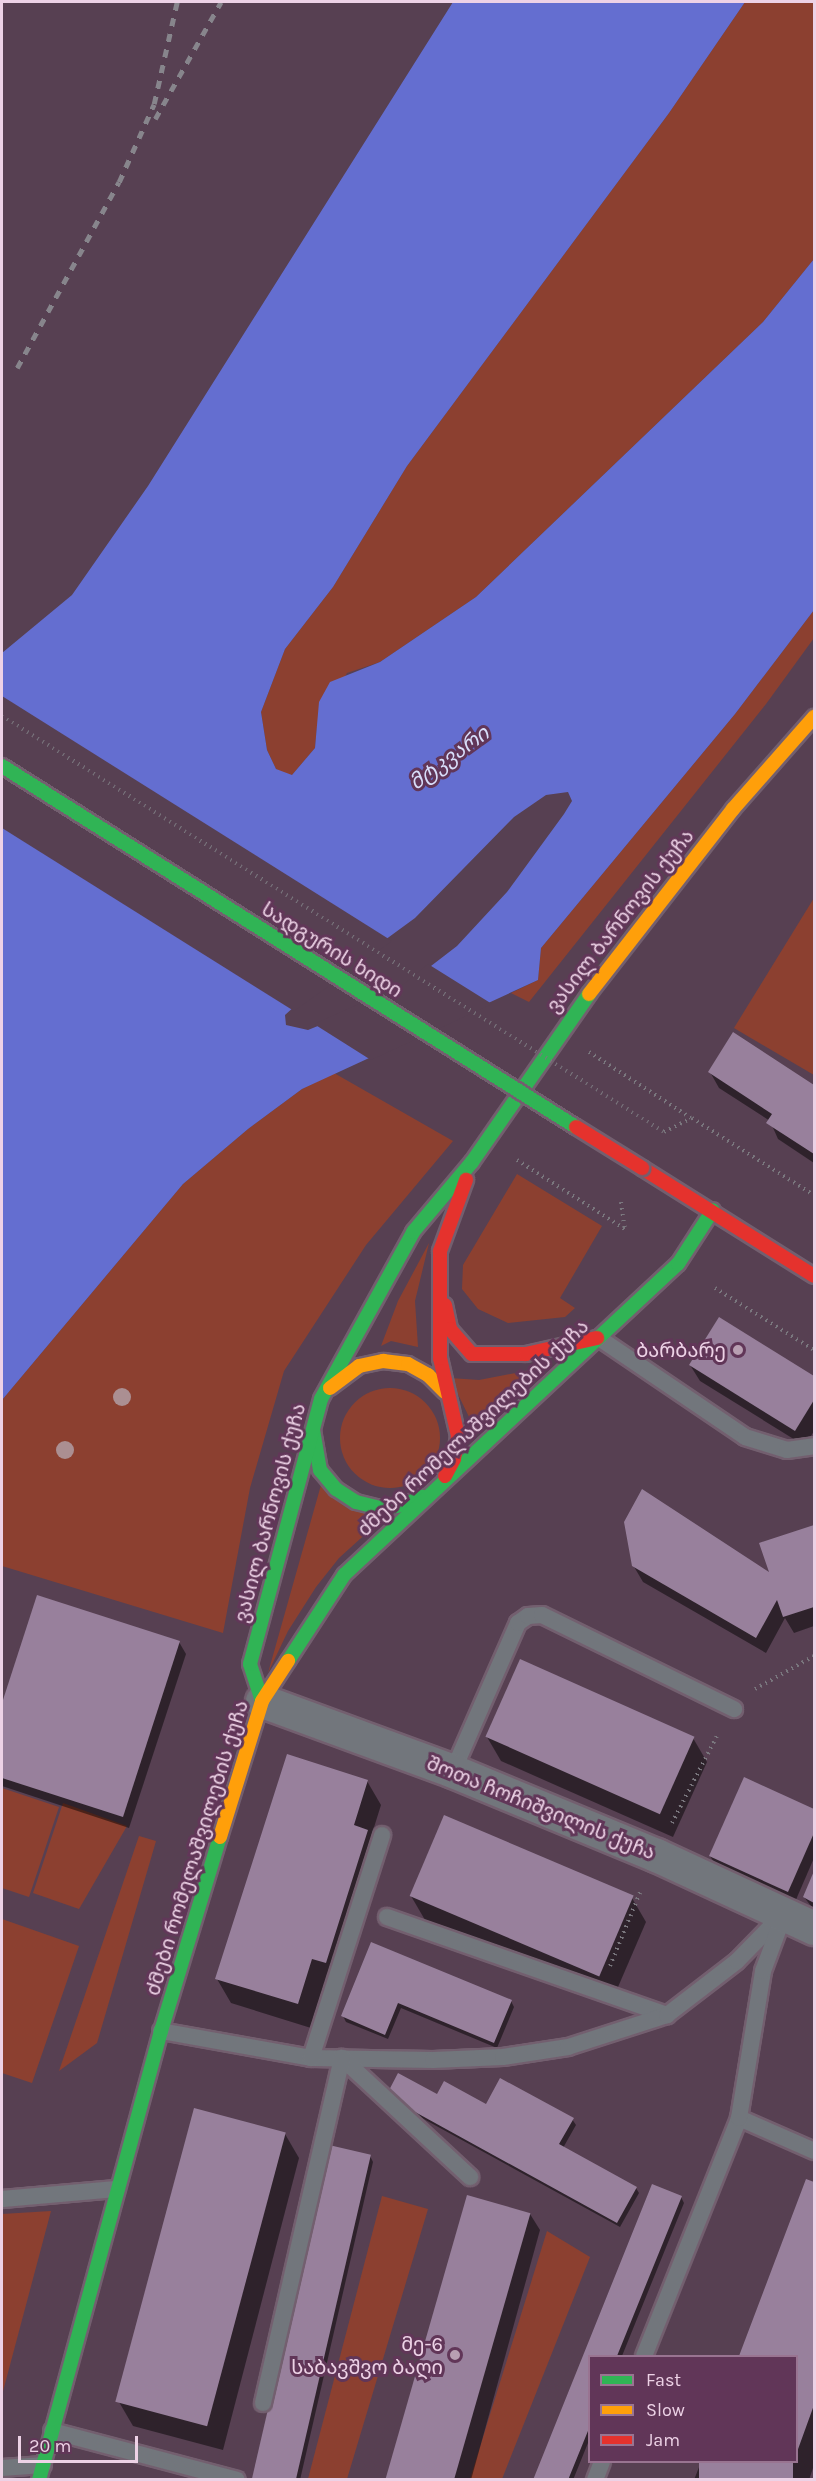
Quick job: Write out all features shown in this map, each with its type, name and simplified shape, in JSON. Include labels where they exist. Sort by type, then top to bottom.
[{"type":"street","name":"ვასილ ბარნოვის ქუჩა","points":[[262,1701],[249,1664],[313,1423],[321,1399],[413,1232],[472,1162],[559,1032],[733,809],[814,717]]},
{"type":"street","name":"სადგურის ხიდი","points":[[2,766],[642,1168],[713,1210],[814,1276]]},
{"type":"street","name":"ვასილ ბარნოვის ქუჩა","points":[[439,1282],[440,1251],[472,1162]]},
{"type":"street","name":"ძმები რომელაშვილების ქუჩა","points":[[41,2472],[161,2031],[262,1701],[344,1575],[443,1479],[678,1263],[713,1210]]},
{"type":"street","points":[[439,1282],[450,1329],[472,1354]]},
{"type":"street","points":[[439,1282],[440,1358],[445,1392],[455,1413],[458,1436],[454,1459],[443,1479]]},
{"type":"street","points":[[321,1399],[337,1379],[358,1366],[383,1361],[408,1364],[472,1354],[526,1354],[599,1338]]},
{"type":"street","points":[[408,1364],[428,1375],[445,1392]]},
{"type":"street","points":[[313,1423],[313,1447],[320,1470],[336,1489],[349,1498],[380,1508],[404,1505],[426,1495]]},
{"type":"street","name":"შოთა ჩოჩიშვილის ქუჩა","points":[[262,1701],[453,1771],[814,1928]]},
{"type":"lane","points":[[599,1338],[746,1437],[787,1450],[814,1446]]},
{"type":"lane","points":[[453,1771],[518,1623],[528,1616],[542,1615],[734,1709]]},
{"type":"lane","points":[[311,2058],[382,1834]]},
{"type":"lane","points":[[161,2031],[311,2058],[503,2057],[568,2047],[668,2015],[737,1961],[784,1913]]},
{"type":"lane","points":[[644,2355],[739,2118],[763,1971],[784,1913]]},
{"type":"lane","points":[[387,1917],[668,2015]]},
{"type":"lane","points":[[342,2058],[470,2177]]},
{"type":"lane","points":[[263,2403],[342,2058]]},
{"type":"lane","points":[[739,2118],[814,2151]]},
{"type":"lane","points":[[2,2199],[117,2189]]},
{"type":"lane","points":[[52,2431],[237,2480]]},
{"type":"lane","points":[[595,2480],[602,2463]]},
{"type":"lane","points":[[2,2468],[41,2472]]},
{"type":"path","points":[[2,716],[664,1132],[692,1118]]},
{"type":"path","points":[[559,1032],[814,1196]]},
{"type":"path","points":[[487,1141],[625,1229],[621,1202]]},
{"type":"path","points":[[715,1288],[814,1350]]},
{"type":"path","points":[[734,1709],[762,1684],[814,1656]]},
{"type":"shaded area","points":[[745,2],[814,2],[814,259],[763,322],[476,597],[380,662],[347,673],[317,727],[315,748],[292,775],[284,774],[276,769],[267,750],[261,712],[285,649],[333,587],[407,466],[669,113]]},
{"type":"shaded area","points":[[814,610],[814,638],[766,704],[529,1002],[511,993],[538,980],[541,948],[735,714]]},
{"type":"shaded area","points":[[814,898],[814,1075],[734,1028]]},
{"type":"shaded area","points":[[334,1073],[453,1141],[366,1245],[284,1371],[250,1488],[223,1633],[2,1566],[2,1400],[183,1184],[248,1129],[302,1089]]},
{"type":"shaded area","points":[[517,1174],[602,1226],[560,1298],[575,1308],[565,1317],[508,1323],[478,1309],[462,1289],[463,1265]]},
{"type":"shaded area","points":[[429,1243],[415,1301],[418,1347],[391,1341],[381,1346],[398,1301]]},
{"type":"shaded area","points":[[536,1369],[472,1423],[450,1378],[479,1380]]},
{"type":"shaded area","points":[[390,1388],[418,1396],[432,1410],[440,1438],[432,1466],[418,1480],[390,1488],[362,1480],[348,1466],[340,1438],[348,1410],[362,1396]]},
{"type":"shaded area","points":[[321,1485],[381,1520],[339,1558],[316,1587],[288,1631],[268,1673]]},
{"type":"shaded area","points":[[2,1788],[59,1807],[29,1897],[2,1888]]},
{"type":"shaded area","points":[[63,1803],[127,1826],[79,1909],[33,1893]]},
{"type":"shaded area","points":[[139,1836],[156,1841],[97,2043],[59,2071]]},
{"type":"shaded area","points":[[2,1919],[79,1946],[32,2083],[2,2073]]},
{"type":"shaded area","points":[[382,2196],[428,2209],[347,2479],[308,2479]]},
{"type":"shaded area","points":[[51,2211],[2,2395],[2,2214]]},
{"type":"shaded area","points":[[547,2231],[590,2257],[502,2479],[470,2479]]},
{"type":"water","name":"მტკვარი","points":[[453,2],[745,2],[669,113],[407,466],[333,587],[285,649],[261,712],[267,750],[276,769],[292,775],[315,748],[319,702],[330,682],[380,662],[476,597],[763,322],[814,259],[814,610],[735,714],[541,948],[538,980],[302,1089],[248,1129],[183,1184],[2,1400],[2,653],[72,595],[148,486]],"holes":[[[568,792],[572,801],[507,892],[457,946],[405,986],[340,1017],[308,1030],[286,1025],[285,1015],[415,918],[514,817],[546,795]]]},
{"type":"pier","points":[[2,696],[392,941],[294,1011],[2,828]]},
{"type":"pier","points":[[428,964],[492,1004],[371,1060],[314,1024],[404,984]]},
{"type":"building","points":[[733,1032],[814,1085],[814,1154],[766,1123],[772,1114],[708,1072]]},
{"type":"building","points":[[719,1317],[814,1376],[814,1400],[795,1431],[689,1365]]},
{"type":"building","points":[[642,1489],[769,1572],[759,1543],[814,1525],[814,1607],[783,1617],[777,1600],[756,1638],[632,1566],[624,1522]]},
{"type":"building","points":[[37,1595],[180,1641],[123,1817],[2,1778],[2,1703]]},
{"type":"building","points":[[520,1659],[694,1737],[660,1814],[485,1737]]},
{"type":"building","points":[[287,1754],[368,1780],[354,1825],[368,1830],[326,1963],[312,1959],[298,2004],[215,1979]]},
{"type":"building","points":[[744,1777],[814,1809],[814,1833],[788,1892],[709,1856]]},
{"type":"building","points":[[444,1815],[634,1895],[599,1976],[410,1896]]},
{"type":"building","points":[[814,1871],[814,1903],[803,1897]]},
{"type":"building","points":[[371,1942],[512,2000],[494,2043],[398,2003],[385,2035],[341,2016]]},
{"type":"building","points":[[398,2073],[437,2094],[444,2081],[486,2104],[500,2078],[574,2118],[559,2144],[637,2187],[617,2223],[386,2096]]},
{"type":"building","points":[[194,2108],[286,2133],[207,2426],[115,2402]]},
{"type":"building","points":[[329,2145],[371,2155],[296,2480],[252,2480]]},
{"type":"building","points":[[806,2179],[814,2182],[814,2405],[798,2449],[798,2355],[739,2355]]},
{"type":"building","points":[[652,2184],[682,2196],[617,2355],[588,2355],[588,2431],[568,2480],[533,2480]]},
{"type":"building","points":[[467,2195],[530,2213],[454,2480],[385,2480]]},
{"type":"building","points":[[699,2463],[793,2463],[793,2480],[699,2480]]},
{"type":"railway","points":[[17,368],[119,182],[154,104],[177,2]]},
{"type":"railway","points":[[155,119],[221,2]]},
{"type":"traffic: fast","points":[[2,766],[576,1127]]},
{"type":"traffic: fast","points":[[262,1701],[250,1664],[321,1399],[413,1232],[472,1162],[589,994]]},
{"type":"traffic: fast","points":[[288,1661],[344,1575],[678,1264],[713,1210]]},
{"type":"traffic: fast","points":[[313,1430],[320,1470],[336,1489],[356,1502],[380,1508],[404,1505],[422,1497]]},
{"type":"traffic: fast","points":[[39,2480],[161,2031],[220,1837]]},
{"type":"traffic: slow","points":[[589,994],[733,809],[814,717]]},
{"type":"traffic: slow","points":[[330,1388],[359,1366],[383,1361],[408,1364],[428,1375],[445,1392]]},
{"type":"traffic: slow","points":[[220,1837],[262,1701],[288,1661]]},
{"type":"traffic: jam","points":[[576,1127],[642,1168]]},
{"type":"traffic: jam","points":[[642,1168],[814,1276]]},
{"type":"traffic: jam","points":[[445,1476],[454,1459],[458,1436],[440,1358],[440,1251],[466,1180]]},
{"type":"traffic: jam","points":[[445,1305],[450,1329],[472,1354],[526,1354],[597,1338]]},
{"type":"place","name":"ბარბარე","points":[[738,1350]]},
{"type":"place","name":"მე-6 საბავშვო ბაღი","points":[[455,2355]]}]
